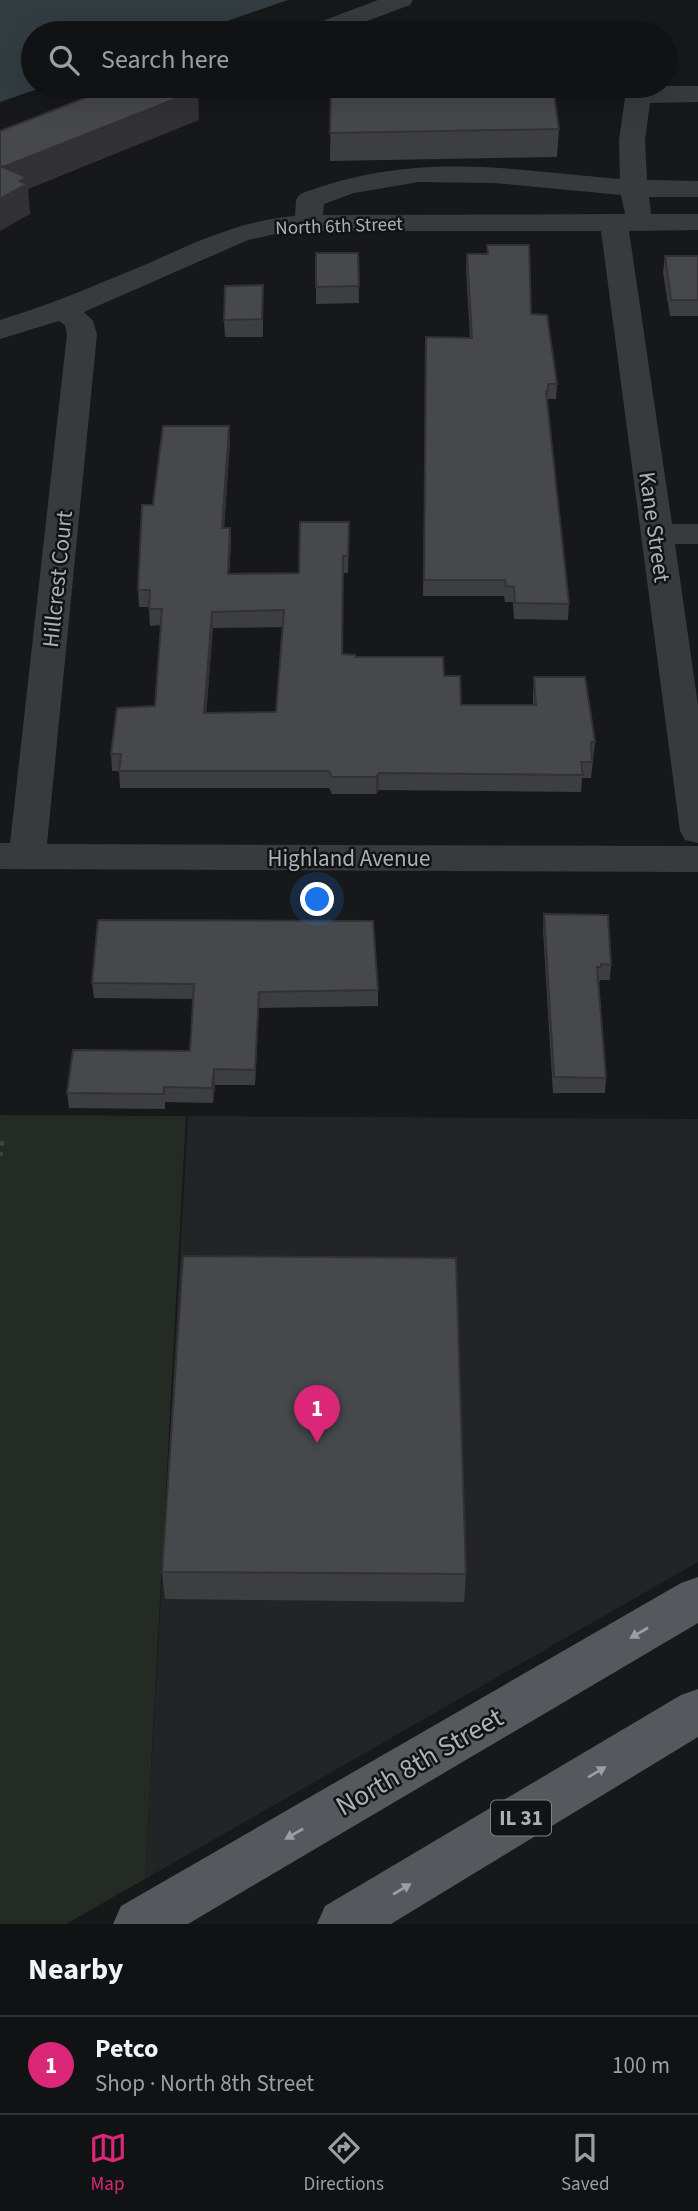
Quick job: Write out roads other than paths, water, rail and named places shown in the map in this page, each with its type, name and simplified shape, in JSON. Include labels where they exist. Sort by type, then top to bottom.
[{"type":"main road","name":"North 8th Street","points":[[139,1924],[698,1598]]},
{"type":"main road","name":"IL 31","points":[[343,1924],[698,1711]]},
{"type":"street","points":[[345,21],[401,0]]},
{"type":"street","name":"Kane Street","points":[[677,94],[698,94]]},
{"type":"street","name":"Kane Street","points":[[638,98],[634,111],[634,188],[627,222],[656,534],[698,831]]},
{"type":"street","points":[[309,223],[310,200],[339,187],[385,176],[478,174],[634,188],[698,189]]},
{"type":"street","name":"North 6th Street","points":[[0,330],[63,310],[239,234],[266,227],[309,223],[698,222]]},
{"type":"street","name":"Hillcrest Court","points":[[13,857],[82,334],[78,321],[63,310]]},
{"type":"street","points":[[656,534],[698,534]]},
{"type":"street","name":"Highland Avenue","points":[[13,857],[698,859]]},
{"type":"place","name":"Petco","points":[[317,1443]]}]
